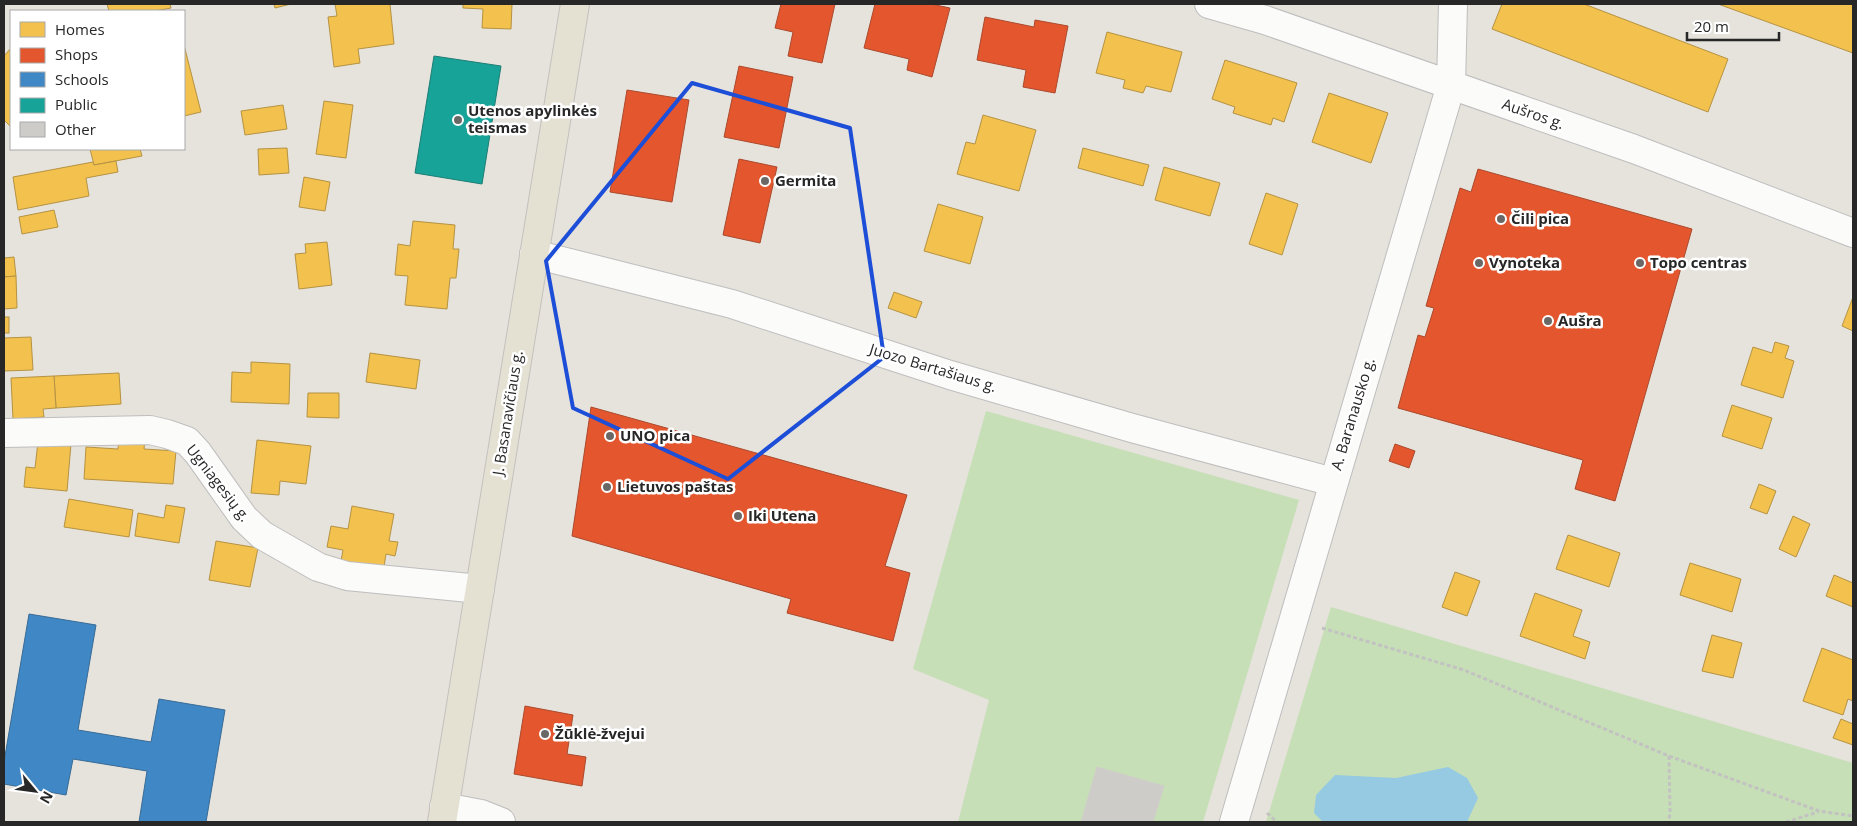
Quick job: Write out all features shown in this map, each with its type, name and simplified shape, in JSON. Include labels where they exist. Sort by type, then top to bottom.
[{"type":"main road","name":"J. Basanavičiaus g.","points":[[443,815],[575,4]]},
{"type":"street","name":"Aušros g.","points":[[1209,4],[1265,20],[1634,149],[1853,233]]},
{"type":"street","name":"A. Baranausko g.","points":[[1234,822],[1451,85],[1453,4]]},
{"type":"street","name":"Juozo Bartašiaus g.","points":[[534,254],[732,304],[950,375],[1132,428],[1333,482]]},
{"type":"street","name":"Ugniagesių g.","points":[[4,433],[150,430],[167,434],[186,441],[198,452],[250,524],[262,534],[318,567],[347,576],[480,588]]},
{"type":"street","points":[[443,815],[481,814],[501,822]]},
{"type":"path","points":[[1294,620],[1464,670],[1669,756],[1819,811],[1853,816]]},
{"type":"path","points":[[1669,756],[1669,822]]},
{"type":"path","points":[[1786,822],[1819,811]]},
{"type":"highlighted area","points":[[692,83],[850,128],[884,357],[728,479],[573,408],[546,261]]},
{"type":"green space","points":[[986,411],[1299,500],[1203,822],[958,822],[989,700],[913,669]]},
{"type":"green space","points":[[1331,607],[1853,763],[1853,822],[1266,822]]},
{"type":"water","points":[[1448,767],[1467,778],[1478,798],[1467,822],[1323,822],[1314,813],[1316,795],[1335,775],[1396,778]]},
{"type":"building: Homes","points":[[107,4],[170,4],[171,8],[160,10],[109,10]]},
{"type":"building: Homes","points":[[274,4],[291,4],[275,8]]},
{"type":"building: Homes","points":[[335,4],[390,4],[394,44],[358,49],[360,63],[334,67],[328,17],[337,16]]},
{"type":"building: Homes","points":[[463,4],[512,4],[511,29],[482,28],[483,9],[463,8]]},
{"type":"building: Homes","points":[[1502,4],[1584,4],[1728,59],[1708,112],[1492,29]]},
{"type":"building: Homes","points":[[1718,4],[1853,4],[1853,53]]},
{"type":"building: Homes","points":[[1107,32],[1182,52],[1171,92],[1146,86],[1143,93],[1123,88],[1125,80],[1096,73]]},
{"type":"building: Homes","points":[[10,49],[10,126],[4,120],[4,56]]},
{"type":"building: Homes","points":[[185,49],[201,112],[185,116]]},
{"type":"building: Homes","points":[[1225,60],[1297,83],[1284,122],[1273,118],[1271,125],[1233,113],[1235,107],[1212,99]]},
{"type":"building: Homes","points":[[1329,93],[1388,113],[1371,163],[1312,142]]},
{"type":"building: Homes","points":[[324,101],[353,105],[346,158],[316,154]]},
{"type":"building: Homes","points":[[283,105],[287,129],[245,135],[241,111]]},
{"type":"building: Homes","points":[[983,115],[1036,130],[1019,191],[957,174],[966,142],[975,144]]},
{"type":"building: Homes","points":[[287,148],[289,173],[259,175],[258,149]]},
{"type":"building: Homes","points":[[1083,148],[1149,165],[1143,186],[1078,168]]},
{"type":"building: Homes","points":[[90,150],[140,150],[142,156],[94,165]]},
{"type":"building: Homes","points":[[116,161],[118,172],[86,178],[89,196],[18,210],[13,177],[93,162],[94,165]]},
{"type":"building: Homes","points":[[1164,167],[1220,183],[1210,216],[1155,200]]},
{"type":"building: Homes","points":[[304,177],[330,182],[325,211],[299,207]]},
{"type":"building: Homes","points":[[1266,193],[1298,204],[1282,255],[1249,244]]},
{"type":"building: Homes","points":[[938,204],[983,217],[970,264],[924,251]]},
{"type":"building: Homes","points":[[54,210],[58,227],[22,234],[19,217]]},
{"type":"building: Homes","points":[[413,221],[455,225],[453,249],[459,249],[456,278],[450,278],[447,309],[405,305],[408,276],[395,275],[398,244],[410,246]]},
{"type":"building: Homes","points":[[327,242],[332,285],[299,289],[295,254],[306,253],[305,244]]},
{"type":"building: Homes","points":[[14,257],[16,276],[4,277],[4,258]]},
{"type":"building: Homes","points":[[16,276],[17,308],[4,309],[4,277]]},
{"type":"building: Homes","points":[[894,292],[922,302],[916,318],[888,308]]},
{"type":"building: Homes","points":[[1853,297],[1853,331],[1842,326]]},
{"type":"building: Homes","points":[[4,317],[9,317],[9,333],[4,333]]},
{"type":"building: Homes","points":[[31,337],[33,370],[4,371],[4,338]]},
{"type":"building: Homes","points":[[1775,342],[1789,346],[1785,358],[1794,361],[1783,398],[1741,385],[1753,347],[1772,353]]},
{"type":"building: Homes","points":[[370,353],[420,360],[416,389],[366,382]]},
{"type":"building: Homes","points":[[251,362],[290,364],[289,404],[231,402],[232,372],[251,373]]},
{"type":"building: Homes","points":[[119,373],[121,404],[56,408],[54,376]]},
{"type":"building: Homes","points":[[54,376],[56,408],[43,409],[44,417],[13,419],[11,378]]},
{"type":"building: Homes","points":[[308,393],[339,393],[339,418],[307,417]]},
{"type":"building: Homes","points":[[1732,405],[1772,418],[1762,449],[1722,436]]},
{"type":"building: Homes","points":[[119,438],[145,440],[144,449],[176,451],[173,484],[84,479],[86,447],[118,449]]},
{"type":"building: Homes","points":[[257,440],[311,446],[306,484],[280,481],[279,495],[251,493]]},
{"type":"building: Homes","points":[[38,442],[71,444],[67,491],[24,487],[26,467],[35,468]]},
{"type":"building: Homes","points":[[1759,484],[1776,491],[1767,514],[1750,508]]},
{"type":"building: Homes","points":[[69,499],[133,510],[129,537],[64,527]]},
{"type":"building: Homes","points":[[166,505],[185,508],[179,543],[135,536],[138,513],[164,518]]},
{"type":"building: Homes","points":[[352,506],[394,514],[389,541],[398,542],[395,556],[386,554],[383,573],[340,566],[343,550],[327,547],[331,526],[348,529]]},
{"type":"building: Homes","points":[[1793,516],[1810,524],[1796,557],[1779,549]]},
{"type":"building: Homes","points":[[1568,535],[1620,553],[1609,587],[1556,569]]},
{"type":"building: Homes","points":[[216,541],[258,548],[250,587],[209,580]]},
{"type":"building: Homes","points":[[1690,563],[1741,579],[1732,612],[1680,595]]},
{"type":"building: Homes","points":[[1455,572],[1480,581],[1467,616],[1442,607]]},
{"type":"building: Homes","points":[[1834,575],[1853,583],[1853,607],[1826,596]]},
{"type":"building: Homes","points":[[1535,593],[1582,610],[1573,636],[1590,642],[1585,659],[1520,636]]},
{"type":"building: Homes","points":[[1712,635],[1742,643],[1733,678],[1702,671]]},
{"type":"building: Homes","points":[[1822,648],[1853,660],[1853,701],[1848,699],[1843,715],[1803,701]]},
{"type":"building: Homes","points":[[1841,719],[1853,724],[1853,745],[1833,738]]},
{"type":"building: Shops","points":[[781,4],[835,4],[822,63],[788,56],[793,32],[775,28]]},
{"type":"building: Shops","points":[[875,4],[931,4],[950,8],[932,77],[907,70],[909,59],[864,48]]},
{"type":"building: Shops","points":[[985,17],[1034,27],[1035,20],[1068,26],[1055,93],[1023,87],[1026,70],[977,60]]},
{"type":"building: Shops","points":[[739,66],[793,77],[779,148],[724,137]]},
{"type":"building: Shops","points":[[627,90],[689,100],[672,202],[610,192]]},
{"type":"building: Shops","points":[[739,159],[777,167],[760,243],[723,235]]},
{"type":"building: Shops","name":"Aušra","points":[[1478,169],[1692,229],[1615,501],[1575,489],[1583,460],[1398,408],[1418,335],[1425,337],[1434,308],[1426,306],[1460,188],[1471,192]]},
{"type":"building: Shops","name":"Iki Utena","points":[[591,407],[907,495],[885,566],[910,573],[893,641],[787,613],[791,599],[572,536]]},
{"type":"building: Shops","points":[[1395,444],[1415,451],[1409,468],[1389,461]]},
{"type":"building: Shops","name":"Žūklė-žvejui","points":[[525,706],[573,715],[567,754],[586,757],[582,786],[514,774]]},
{"type":"building: Schools","points":[[29,614],[96,625],[78,730],[151,742],[159,699],[225,710],[206,822],[139,822],[147,771],[73,759],[66,795],[4,784],[4,762]]},
{"type":"building: Public","name":"Utenos apylinkės teismas","points":[[434,56],[501,66],[482,184],[415,173]]},
{"type":"building: Other","points":[[1097,767],[1164,786],[1153,822],[1081,822]]},
{"type":"place","name":"Utenos apylinkės teismas","points":[[458,120]]},
{"type":"place","name":"Germita","points":[[765,181]]},
{"type":"place","name":"Čili pica","points":[[1501,219]]},
{"type":"place","name":"Vynoteka","points":[[1479,263]]},
{"type":"place","name":"Topo centras","points":[[1640,263]]},
{"type":"place","name":"Aušra","points":[[1548,321]]},
{"type":"place","name":"UNO pica","points":[[610,436]]},
{"type":"place","name":"Lietuvos paštas","points":[[607,487]]},
{"type":"place","name":"Iki Utena","points":[[738,516]]},
{"type":"place","name":"Žūklė-žvejui","points":[[545,734]]}]
